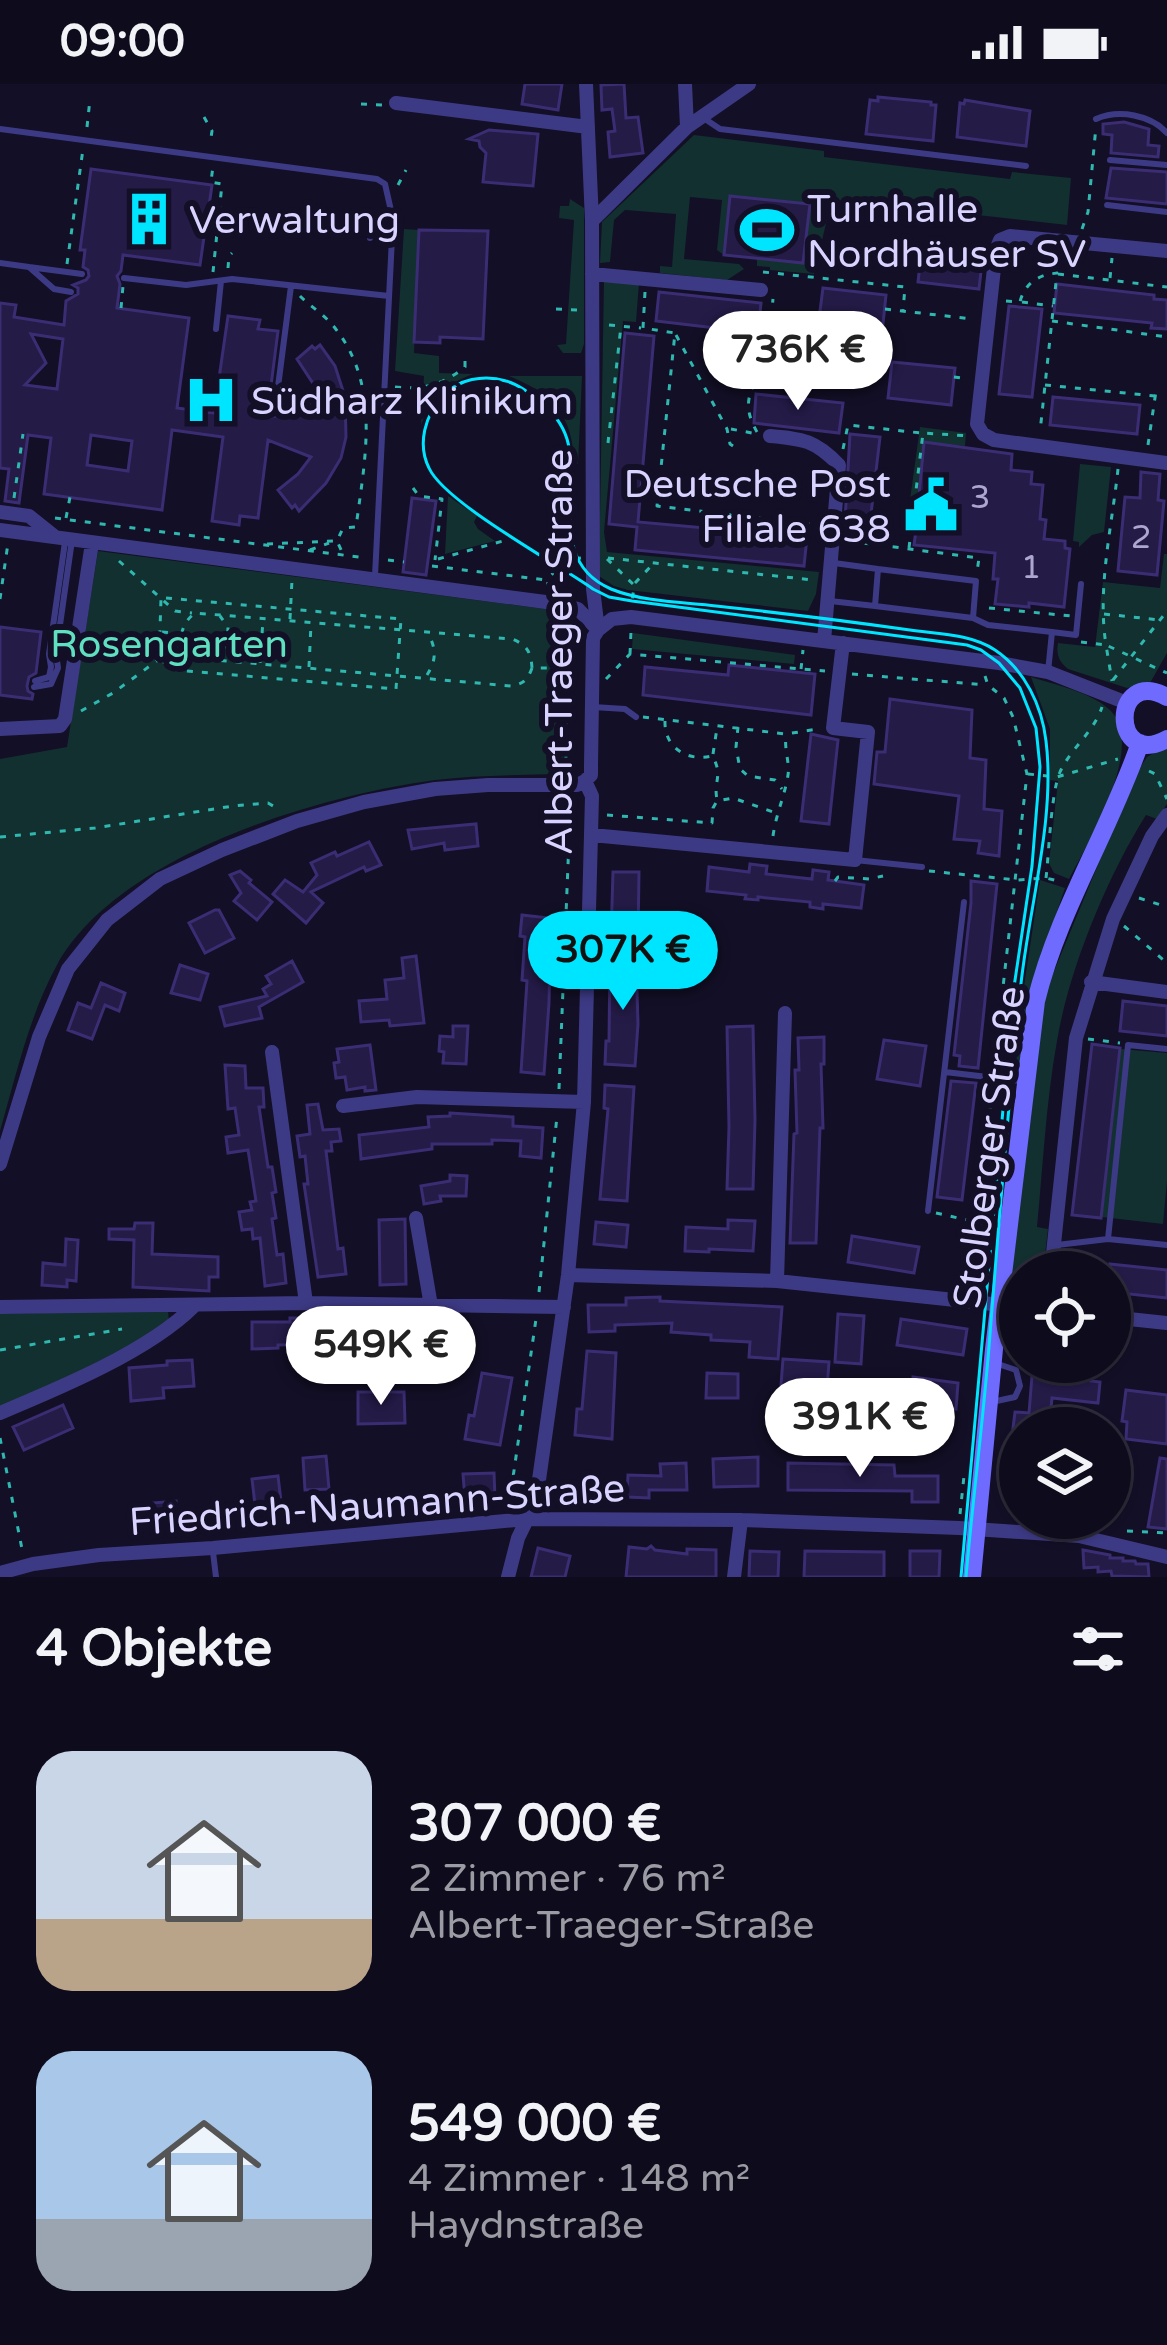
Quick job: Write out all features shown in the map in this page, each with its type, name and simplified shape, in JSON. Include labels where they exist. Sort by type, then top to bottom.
[{"type":"main road","points":[[1166,686],[1139,693],[1127,703],[1123,721],[1139,743],[1158,744],[1167,739]]},
{"type":"main road","name":"Stolberger Straße","points":[[1005,1251],[1030,1028],[1042,978],[1139,743]]},
{"type":"main road","name":"Stolberger Straße","points":[[972,1577],[999,1305]]},
{"type":"street","name":"Albert-Traeger-Straße","points":[[508,1577],[518,1538],[536,1501],[568,1275],[584,1102],[592,835],[592,796],[585,781],[590,775],[593,707],[586,677],[598,630],[593,589],[592,221],[586,84]]},
{"type":"street","points":[[685,84],[687,127]]},
{"type":"street","points":[[592,221],[687,127],[749,84]]},
{"type":"street","points":[[396,103],[588,127]]},
{"type":"street","points":[[1167,251],[1010,236],[1000,240],[977,424],[994,440],[1167,463]]},
{"type":"street","points":[[592,274],[761,290]]},
{"type":"street","points":[[764,435],[807,440],[839,465],[824,641]]},
{"type":"street","points":[[0,512],[29,516],[65,539]]},
{"type":"street","points":[[0,530],[553,604],[578,609],[598,630],[612,619],[632,617],[1048,672],[1110,688],[1127,703]]},
{"type":"street","points":[[0,729],[59,726],[65,719],[92,543]]},
{"type":"street","points":[[592,835],[855,860],[868,732],[833,728],[843,644]]},
{"type":"street","points":[[0,1164],[40,1037],[68,969],[107,920],[160,879],[297,820],[364,802],[434,789],[585,781]]},
{"type":"street","name":"Stolberger Straße","points":[[1053,1251],[1076,1038],[1113,919],[1167,814]]},
{"type":"street","points":[[1091,982],[1167,992]]},
{"type":"street","points":[[777,1281],[785,1013]]},
{"type":"street","points":[[272,1052],[306,1303]]},
{"type":"street","points":[[343,1106],[417,1096],[584,1102]]},
{"type":"street","points":[[416,1218],[431,1306]]},
{"type":"street","points":[[568,1275],[777,1281],[999,1305]]},
{"type":"street","points":[[0,1307],[306,1303],[564,1307]]},
{"type":"street","points":[[0,1413],[62,1387],[174,1326],[194,1306]]},
{"type":"street","points":[[1131,1319],[1167,1323]]},
{"type":"street","name":"Friedrich-Naumann-Straße","points":[[0,1573],[99,1555],[527,1519],[741,1520],[976,1530],[1079,1536],[1167,1556]]},
{"type":"street","points":[[734,1577],[741,1520]]},
{"type":"lane","points":[[1096,119],[1106,114],[1150,118],[1167,133]]},
{"type":"lane","points":[[702,116],[720,129],[1026,166]]},
{"type":"lane","points":[[0,129],[377,179],[386,184],[392,215],[375,579]]},
{"type":"lane","points":[[1110,160],[1167,165]]},
{"type":"lane","points":[[1107,206],[1167,212]]},
{"type":"lane","points":[[370,238],[372,213]]},
{"type":"lane","points":[[0,263],[82,274]]},
{"type":"lane","points":[[29,267],[54,289],[70,292]]},
{"type":"lane","points":[[124,278],[186,285],[224,280],[389,296]]},
{"type":"lane","points":[[216,329],[224,280]]},
{"type":"lane","points":[[275,410],[291,286]]},
{"type":"lane","points":[[34,684],[49,676],[51,667],[65,539]]},
{"type":"lane","points":[[830,563],[976,581],[973,618]]},
{"type":"lane","points":[[875,606],[878,569]]},
{"type":"lane","points":[[826,601],[1076,635],[1081,584]]},
{"type":"lane","points":[[1048,672],[1052,632]]},
{"type":"lane","points":[[593,707],[625,710],[635,716]]},
{"type":"lane","points":[[855,860],[922,867]]},
{"type":"lane","points":[[928,1211],[964,902]]},
{"type":"lane","points":[[1108,1240],[1128,1045],[1167,1049]]},
{"type":"lane","points":[[946,1072],[1024,1082]]},
{"type":"lane","points":[[1053,1245],[1108,1240],[1167,1245]]},
{"type":"lane","points":[[989,1403],[1016,1397],[1019,1386],[1016,1370],[993,1363]]},
{"type":"lane","points":[[213,1548],[216,1577]]},
{"type":"path","points":[[87,124],[90,99]]},
{"type":"path","points":[[361,104],[396,103]]},
{"type":"path","points":[[204,117],[212,130],[211,182],[223,184],[212,282]]},
{"type":"path","points":[[1077,242],[1088,212],[1096,119]]},
{"type":"path","points":[[68,250],[85,141]]},
{"type":"path","points":[[388,197],[406,170]]},
{"type":"path","points":[[1110,280],[1112,252]]},
{"type":"path","points":[[224,280],[232,253]]},
{"type":"path","points":[[763,272],[904,287],[902,311]]},
{"type":"path","points":[[1020,302],[1032,282],[1046,274],[1167,287]]},
{"type":"path","points":[[1040,434],[1057,274]]},
{"type":"path","points":[[121,308],[124,278]]},
{"type":"path","points":[[643,328],[646,278]]},
{"type":"path","points":[[761,290],[774,292],[767,357],[752,382],[748,417],[764,435]]},
{"type":"path","points":[[303,300],[332,323],[358,367],[367,426],[356,527],[343,529],[337,541],[308,551]]},
{"type":"path","points":[[1004,301],[1053,306]]},
{"type":"path","points":[[556,309],[592,310]]},
{"type":"path","points":[[885,309],[988,321]]},
{"type":"path","points":[[332,323],[340,317]]},
{"type":"path","points":[[1052,321],[1167,337]]},
{"type":"path","points":[[601,325],[675,333]]},
{"type":"path","points":[[600,442],[608,442],[621,326]]},
{"type":"path","points":[[675,333],[734,446]]},
{"type":"path","points":[[675,333],[657,506],[979,558],[976,581]]},
{"type":"path","points":[[384,386],[436,386],[465,367],[465,358]]},
{"type":"path","points":[[1045,385],[1155,393],[1148,447],[1121,444],[1102,614],[1110,688]]},
{"type":"path","points":[[407,396],[408,388]]},
{"type":"path","points":[[839,465],[848,425],[962,437],[983,434]]},
{"type":"path","points":[[728,429],[749,432]]},
{"type":"path","points":[[909,548],[923,433]]},
{"type":"path","points":[[413,488],[419,496],[442,499],[432,564]]},
{"type":"path","points":[[66,520],[70,497]]},
{"type":"path","points":[[53,518],[404,562]]},
{"type":"path","points":[[258,544],[337,541]]},
{"type":"path","points":[[337,541],[343,556]]},
{"type":"path","points":[[432,564],[503,541]]},
{"type":"path","points":[[606,558],[828,581]]},
{"type":"path","points":[[634,584],[654,563]]},
{"type":"path","points":[[432,564],[548,580]]},
{"type":"path","points":[[290,621],[292,569]]},
{"type":"path","points":[[159,658],[161,599]]},
{"type":"path","points":[[159,658],[176,670],[396,689],[401,619],[161,599]]},
{"type":"path","points":[[161,599],[175,610],[196,613],[512,639],[529,650],[532,668],[521,685],[512,686],[204,659],[192,657],[181,642],[186,620],[196,613]]},
{"type":"path","points":[[207,601],[207,614]]},
{"type":"path","points":[[553,604],[566,627],[568,840],[558,1100]]},
{"type":"path","points":[[989,608],[1078,617]]},
{"type":"path","points":[[1021,619],[1022,611]]},
{"type":"path","points":[[1046,878],[1057,777],[1079,740],[1096,723],[1130,656],[1167,611]]},
{"type":"path","points":[[1102,614],[1160,620]]},
{"type":"path","points":[[215,660],[227,650],[228,627],[219,615]]},
{"type":"path","points":[[260,663],[263,618]]},
{"type":"path","points":[[309,667],[311,622]]},
{"type":"path","points":[[160,632],[182,634]]},
{"type":"path","points":[[425,679],[435,657],[427,633]]},
{"type":"path","points":[[1106,645],[1130,656],[1166,686]]},
{"type":"path","points":[[566,687],[586,677],[606,679],[630,654],[988,685],[1004,698],[1027,773],[994,1071]]},
{"type":"path","points":[[65,719],[113,693],[159,658]]},
{"type":"path","points":[[203,673],[204,659]]},
{"type":"path","points":[[982,662],[988,685]]},
{"type":"path","points":[[532,668],[566,668]]},
{"type":"path","points":[[635,716],[786,734],[833,728]]},
{"type":"path","points":[[665,720],[664,732],[685,754],[694,759],[712,756]]},
{"type":"path","points":[[592,814],[712,823],[719,774],[712,756],[717,724]]},
{"type":"path","points":[[738,727],[740,770],[775,780],[783,790]]},
{"type":"path","points":[[771,851],[776,812],[790,769],[784,750],[786,734]]},
{"type":"path","points":[[1027,773],[1057,777]]},
{"type":"path","points":[[1155,775],[1167,773]]},
{"type":"path","points":[[717,801],[733,798],[776,812]]},
{"type":"path","points":[[0,837],[268,803],[297,820]]},
{"type":"path","points":[[922,867],[1017,880]]},
{"type":"path","points":[[835,881],[838,877],[869,880],[883,876]]},
{"type":"path","points":[[1132,896],[1167,907]]},
{"type":"path","points":[[1113,919],[1167,964]]},
{"type":"path","points":[[1084,1039],[1113,1042]]},
{"type":"path","points":[[928,1211],[967,1220],[980,1216]]},
{"type":"path","points":[[0,1350],[122,1329]]},
{"type":"path","points":[[0,1438],[26,1566]]},
{"type":"path","points":[[1117,1546],[1123,1532],[1167,1533]]},
{"type":"green space","points":[[694,135],[824,151],[824,157],[1010,179],[1012,172],[1071,178],[1067,225],[941,211],[939,225],[829,211],[814,274],[757,266],[757,259],[803,263],[809,204],[731,196],[724,255],[717,250],[722,200],[690,197],[684,259],[739,264],[744,269],[727,280],[660,273],[660,266],[672,267],[676,214],[625,210],[614,220],[610,262],[600,263],[602,222]]},
{"type":"green space","points":[[570,199],[584,208],[581,353],[563,353],[557,345],[566,344],[574,220],[559,218],[560,206],[569,206]]},
{"type":"green space","points":[[404,229],[419,230],[414,353],[439,356],[439,373],[473,374],[441,393],[421,425],[424,376],[395,371]]},
{"type":"green space","points":[[604,279],[639,283],[636,322],[623,321],[604,532],[607,552],[819,572],[808,611],[628,590],[599,576]]},
{"type":"green space","points":[[509,376],[582,376],[578,464],[574,464],[570,432],[558,408],[538,390]]},
{"type":"green space","points":[[920,427],[966,433],[965,446],[924,442],[918,505],[924,507],[922,531],[906,529]]},
{"type":"green space","points":[[1080,464],[1111,467],[1104,532],[1092,535],[1079,547],[1073,541]]},
{"type":"green space","points":[[448,496],[477,516],[478,529],[495,541],[445,554]]},
{"type":"green space","name":"Rosengarten","points":[[98,551],[553,610],[560,629],[564,774],[483,776],[387,788],[280,817],[172,862],[125,892],[86,926],[57,965],[31,1025],[0,1131],[0,759],[67,747]]},
{"type":"green space","points":[[1164,554],[1167,653],[1150,683],[1127,688],[1068,669],[1059,658],[1058,643],[1095,647],[1103,582],[1160,588]]},
{"type":"green space","points":[[633,633],[795,655],[794,664],[632,649]]},
{"type":"green space","points":[[1031,677],[1093,698],[1110,710],[1120,726],[1122,746],[1110,794],[1069,879],[1054,873],[1049,863],[1058,781],[1050,780],[1050,729]]},
{"type":"green space","points":[[1167,745],[1167,804],[1157,819],[1146,815],[1117,866],[1080,954],[1057,1041],[1037,1227],[1048,1229],[1045,1251],[1010,1251],[1043,998],[1135,775],[1147,757]]},
{"type":"green space","points":[[1040,880],[1065,888],[1029,994],[1015,1072],[1023,993]]},
{"type":"green space","points":[[1121,1049],[1167,1053],[1163,1224],[1102,1217]]},
{"type":"green space","points":[[168,1310],[169,1324],[62,1381],[0,1407],[0,1314]]},
{"type":"building","points":[[525,84],[562,84],[558,110],[522,104]]},
{"type":"building","points":[[624,84],[626,118],[638,117],[643,153],[610,157],[608,132],[615,131],[612,109],[602,110],[601,85]]},
{"type":"building","points":[[878,97],[936,105],[933,141],[866,134],[870,100],[878,101]]},
{"type":"building","points":[[960,103],[1030,111],[1026,146],[957,137]]},
{"type":"building","points":[[1124,122],[1149,129],[1148,145],[1159,146],[1158,157],[1111,153],[1112,135],[1103,134],[1103,124]]},
{"type":"building","points":[[489,130],[538,134],[533,186],[483,182],[486,153],[479,141],[469,139]]},
{"type":"building","points":[[1111,168],[1167,172],[1167,204],[1106,198]]},
{"type":"building","points":[[91,169],[212,185],[208,213],[215,214],[213,225],[206,223],[200,265],[123,255],[117,308],[189,318],[177,408],[214,413],[228,316],[260,320],[258,329],[278,331],[268,409],[271,417],[280,415],[283,406],[319,401],[297,359],[320,345],[335,366],[345,397],[346,437],[341,458],[326,483],[299,511],[278,490],[311,457],[268,440],[258,518],[240,516],[239,525],[212,521],[223,437],[172,430],[162,510],[44,494],[51,438],[28,435],[19,503],[5,501],[9,469],[0,468],[0,303],[16,305],[14,317],[64,325],[66,301],[78,294],[73,285],[89,276],[83,267],[85,250],[80,250]],"holes":[[[31,334],[63,339],[57,389],[25,385],[46,363]],[[91,435],[132,441],[128,471],[87,465]]]},
{"type":"building","name":"Turnhalle Nordhäuser SV","points":[[730,196],[810,204],[803,263],[724,255]]},
{"type":"building","points":[[419,230],[488,231],[483,339],[440,337],[440,343],[414,342]]},
{"type":"building","points":[[922,247],[983,254],[979,289],[918,282]]},
{"type":"building","points":[[1057,284],[1167,300],[1167,329],[1151,328],[1152,323],[1054,313]]},
{"type":"building","points":[[823,288],[886,295],[882,333],[818,326]]},
{"type":"building","points":[[659,292],[761,303],[758,333],[656,321]]},
{"type":"building","points":[[1009,306],[1042,309],[1032,397],[999,394]]},
{"type":"building","points":[[625,333],[654,336],[638,522],[807,537],[804,566],[635,550],[637,527],[609,524]]},
{"type":"building","points":[[892,362],[955,368],[951,405],[888,398]]},
{"type":"building","points":[[756,394],[843,403],[839,433],[754,423]]},
{"type":"building","points":[[1053,397],[1140,405],[1137,434],[1050,425]]},
{"type":"building","points":[[850,434],[880,437],[868,540],[844,538]]},
{"type":"building","points":[[924,442],[1012,454],[1011,470],[1032,472],[1031,484],[1043,485],[1040,519],[1046,520],[1044,539],[1065,541],[1065,548],[1070,549],[1064,607],[995,604],[995,553],[914,545],[916,530],[922,531],[924,507],[918,506]]},
{"type":"building","points":[[1141,472],[1160,474],[1158,500],[1164,501],[1157,575],[1118,571],[1125,497],[1140,498]]},
{"type":"building","points":[[412,498],[436,501],[426,575],[403,572]]},
{"type":"building","points":[[0,627],[41,632],[36,673],[27,686],[32,699],[0,695]]},
{"type":"building","points":[[729,665],[815,674],[811,715],[643,695],[645,667],[728,675]]},
{"type":"building","points":[[890,699],[972,710],[970,758],[986,760],[984,809],[1002,811],[999,856],[978,853],[980,841],[954,839],[959,796],[874,784],[877,752],[885,752]]},
{"type":"building","points":[[811,734],[838,740],[829,824],[801,821]]},
{"type":"building","points":[[476,824],[478,846],[445,850],[444,843],[412,849],[408,830]]},
{"type":"building","points":[[369,842],[381,865],[366,871],[364,867],[311,892],[323,903],[306,923],[273,894],[285,880],[303,892],[317,875],[311,863]]},
{"type":"building","points":[[750,864],[767,866],[766,874],[812,879],[813,870],[829,872],[828,880],[864,885],[861,908],[823,904],[823,909],[810,907],[810,902],[745,899],[746,895],[707,891],[709,867],[749,872]]},
{"type":"building","points":[[240,871],[272,902],[257,920],[234,901],[241,893],[230,875]]},
{"type":"building","points":[[613,872],[639,872],[638,938],[611,937]]},
{"type":"building","points":[[971,881],[997,884],[978,1068],[959,1066],[960,1056],[954,1055]]},
{"type":"building","points":[[215,910],[234,938],[205,953],[189,923]]},
{"type":"building","points":[[522,915],[549,918],[544,1074],[521,1072],[527,981],[522,980]]},
{"type":"building","points":[[416,956],[424,1023],[361,1022],[359,1001],[387,999],[385,980],[404,978],[402,958]]},
{"type":"building","points":[[636,958],[635,1066],[605,1064],[610,959]]},
{"type":"building","points":[[292,961],[303,982],[259,1007],[262,1018],[225,1026],[220,1007],[267,996],[263,989],[271,984],[266,976]]},
{"type":"building","points":[[180,965],[208,974],[200,1000],[171,993]]},
{"type":"building","points":[[101,983],[125,993],[119,1011],[105,1005],[92,1039],[68,1030],[78,1003],[91,1008]]},
{"type":"building","points":[[1123,1001],[1167,1006],[1167,1036],[1120,1031]]},
{"type":"building","points":[[453,1026],[468,1026],[466,1064],[443,1063],[440,1036],[453,1037]]},
{"type":"building","points":[[753,1026],[753,1189],[727,1189],[727,1027]]},
{"type":"building","points":[[824,1037],[816,1243],[790,1243],[798,1038]]},
{"type":"building","points":[[884,1040],[926,1046],[920,1086],[877,1079]]},
{"type":"building","points":[[1092,1044],[1120,1048],[1101,1218],[1072,1215]]},
{"type":"building","points":[[370,1045],[376,1090],[347,1090],[345,1077],[336,1078],[337,1049]]},
{"type":"building","points":[[225,1065],[245,1066],[246,1088],[263,1088],[264,1107],[259,1107],[276,1192],[272,1193],[276,1218],[272,1219],[286,1283],[265,1286],[260,1238],[253,1239],[252,1229],[242,1230],[239,1212],[252,1210],[250,1202],[256,1201],[248,1150],[228,1153],[226,1137],[239,1135],[235,1108],[228,1109]]},
{"type":"building","points":[[951,1081],[976,1083],[962,1200],[937,1197]]},
{"type":"building","points":[[605,1085],[634,1087],[627,1201],[600,1199],[608,1109],[604,1108]]},
{"type":"building","points":[[318,1104],[323,1130],[339,1129],[341,1141],[331,1142],[332,1151],[326,1151],[338,1249],[343,1248],[346,1274],[318,1277],[304,1184],[308,1184],[305,1156],[300,1157],[297,1136],[310,1134],[307,1105]]},
{"type":"building","points":[[450,1113],[513,1117],[513,1126],[543,1128],[541,1158],[520,1156],[521,1141],[492,1140],[492,1144],[432,1144],[432,1149],[361,1159],[359,1135],[429,1127],[428,1117]]},
{"type":"building","points":[[450,1175],[467,1176],[466,1196],[440,1196],[441,1201],[424,1204],[421,1186],[450,1181]]},
{"type":"building","points":[[405,1219],[406,1284],[380,1285],[379,1220]]},
{"type":"building","points":[[728,1220],[755,1221],[753,1251],[685,1251],[686,1227],[728,1229]]},
{"type":"building","points":[[596,1222],[628,1225],[626,1247],[594,1244]]},
{"type":"building","points":[[135,1223],[153,1223],[152,1254],[218,1257],[218,1277],[209,1277],[209,1291],[133,1287],[134,1240],[109,1239],[109,1229],[134,1229]]},
{"type":"building","points":[[852,1236],[919,1247],[914,1273],[848,1262]]},
{"type":"building","points":[[66,1239],[78,1240],[76,1281],[67,1280],[67,1287],[42,1285],[43,1263],[65,1265]]},
{"type":"building","points":[[1131,1266],[1167,1270],[1167,1298],[1131,1294]]},
{"type":"building","points":[[660,1297],[660,1301],[782,1307],[778,1359],[749,1357],[750,1342],[671,1332],[672,1323],[615,1325],[615,1331],[589,1332],[588,1305],[626,1305],[626,1298]]},
{"type":"building","points":[[838,1314],[864,1316],[861,1364],[835,1362]]},
{"type":"building","points":[[290,1318],[354,1324],[354,1350],[328,1351],[328,1344],[252,1349],[252,1322],[290,1322]]},
{"type":"building","points":[[901,1319],[967,1329],[963,1355],[897,1345]]},
{"type":"building","points":[[381,1325],[408,1325],[408,1354],[381,1354]]},
{"type":"building","points":[[587,1351],[616,1353],[612,1439],[575,1435]]},
{"type":"building","points":[[783,1359],[829,1362],[827,1388],[781,1385]]},
{"type":"building","points":[[192,1360],[194,1386],[163,1388],[164,1398],[131,1401],[129,1368]]},
{"type":"building","points":[[482,1373],[512,1378],[500,1445],[465,1439]]},
{"type":"building","points":[[707,1373],[738,1374],[738,1398],[706,1398]]},
{"type":"building","points":[[913,1377],[958,1383],[956,1409],[910,1403]]},
{"type":"building","points":[[1031,1383],[1100,1383],[1098,1403],[1052,1398],[1051,1407],[1029,1407]]},
{"type":"building","points":[[1126,1390],[1167,1395],[1167,1444],[1131,1440],[1131,1407],[1124,1407]]},
{"type":"building","points":[[358,1392],[404,1392],[405,1423],[358,1424]]},
{"type":"building","points":[[867,1394],[893,1397],[889,1445],[863,1442]]},
{"type":"building","points":[[63,1405],[73,1428],[24,1450],[13,1427]]},
{"type":"building","points":[[326,1456],[329,1489],[305,1490],[303,1458]]},
{"type":"building","points":[[758,1457],[758,1486],[714,1487],[713,1459]]},
{"type":"building","points":[[1160,1458],[1167,1459],[1167,1529],[1148,1527]]},
{"type":"building","points":[[686,1463],[687,1490],[649,1490],[649,1498],[627,1497],[628,1475],[661,1476],[660,1464]]},
{"type":"building","points":[[788,1463],[894,1465],[895,1476],[938,1476],[938,1502],[912,1502],[912,1491],[788,1490]]},
{"type":"building","points":[[494,1473],[495,1498],[465,1500],[463,1474]]},
{"type":"building","points":[[278,1476],[282,1510],[256,1513],[252,1479]]},
{"type":"building","points":[[176,1501],[179,1529],[165,1531],[164,1524],[142,1526],[140,1504]]},
{"type":"building","points":[[651,1546],[687,1554],[687,1549],[716,1550],[716,1577],[626,1577],[629,1547]]},
{"type":"building","points":[[538,1548],[570,1556],[565,1577],[531,1577]]},
{"type":"building","points":[[1083,1550],[1148,1564],[1149,1577],[1112,1576],[1111,1571],[1098,1572],[1098,1567],[1084,1568]]},
{"type":"building","points":[[750,1551],[779,1552],[778,1577],[749,1577]]},
{"type":"building","points":[[805,1551],[884,1552],[884,1577],[804,1577]]},
{"type":"building","points":[[910,1551],[940,1551],[939,1577],[910,1577]]},
{"type":"tram line","points":[[961,1577],[1014,987],[1032,866],[1040,767],[1036,728],[1020,688],[999,663],[967,645],[632,601],[593,589],[479,515],[429,468],[423,440],[427,421],[443,396],[464,382],[489,378],[510,382],[556,418],[571,459],[572,542],[591,577],[611,589],[649,599],[965,638],[1006,658],[1036,702],[1046,741],[1047,803],[1020,993],[966,1577]]},
{"type":"place","name":"Verwaltung","points":[[149,219]]},
{"type":"place","name":"Turnhalle Nordhäuser SV","points":[[767,230]]},
{"type":"place","name":"Südharz Klinikum","points":[[211,400]]},
{"type":"place","name":"Deutsche Post Filiale 638","points":[[931,505]]}]
